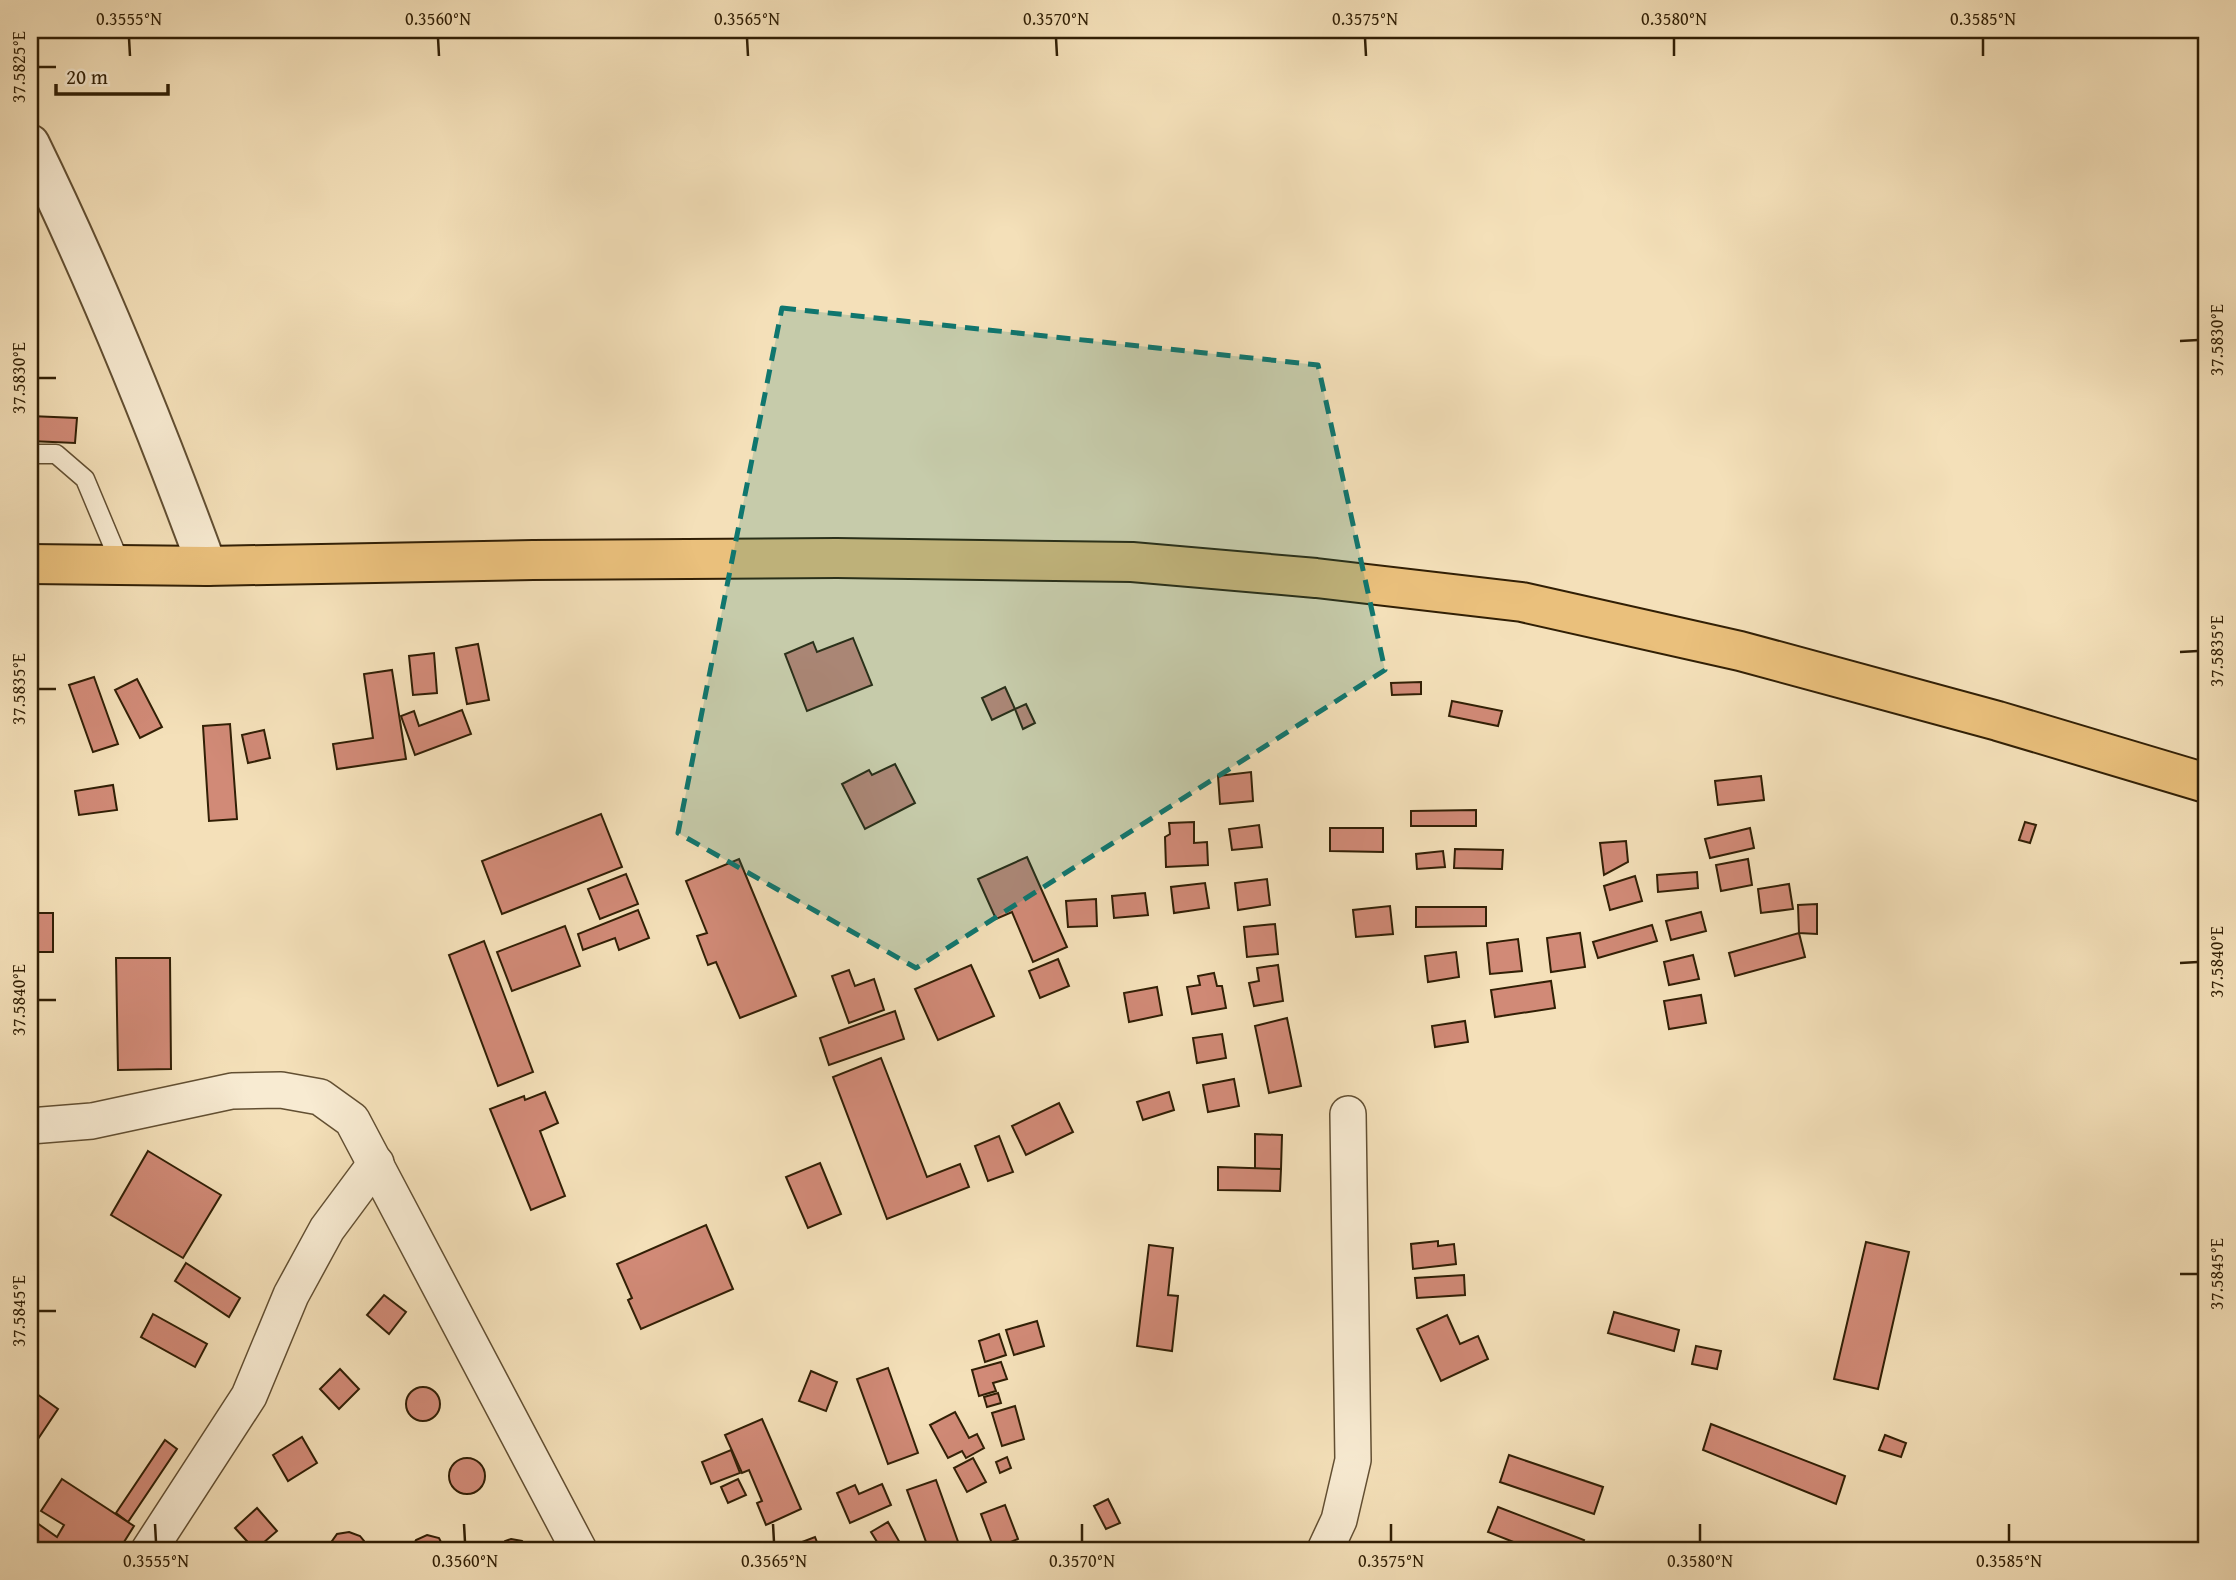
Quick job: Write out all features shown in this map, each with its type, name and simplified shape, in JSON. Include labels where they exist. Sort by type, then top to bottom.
[{"type":"highway","points":[[30,564],[917,559],[1132,562],[1316,579],[1521,602],[1740,651],[1998,721],[2206,783]]},
{"type":"street","points":[[30,144],[121,342],[206,565]]},
{"type":"street","points":[[30,1126],[92,1121],[232,1091],[281,1090],[320,1097],[352,1120],[579,1550]]},
{"type":"street","points":[[1325,1550],[1339,1520],[1353,1460],[1348,1114]]},
{"type":"street","points":[[149,1550],[249,1396],[291,1295],[327,1229],[376,1163]]},
{"type":"lane","points":[[30,454],[56,454],[85,479],[121,565]]},
{"type":"highlighted area","points":[[782,308],[1318,365],[1385,670],[916,968],[678,833]]},
{"type":"building","points":[[30,287],[34,287],[33,333],[30,333]]},
{"type":"building","points":[[30,416],[77,418],[75,443],[30,441]]},
{"type":"building","points":[[853,638],[872,685],[807,711],[785,654],[813,642],[817,652]]},
{"type":"building","points":[[478,644],[489,700],[467,704],[456,648]]},
{"type":"building","points":[[434,653],[437,693],[413,695],[409,656]]},
{"type":"building","points":[[392,670],[406,759],[337,769],[333,744],[373,738],[364,674]]},
{"type":"building","points":[[94,677],[118,744],[93,752],[69,685]]},
{"type":"building","points":[[137,679],[162,727],[140,738],[115,690]]},
{"type":"building","points":[[1421,682],[1421,694],[1392,695],[1391,683]]},
{"type":"building","points":[[1005,687],[1015,709],[992,720],[982,698]]},
{"type":"building","points":[[1452,701],[1502,711],[1498,726],[1449,716]]},
{"type":"building","points":[[1026,704],[1035,723],[1023,729],[1015,709]]},
{"type":"building","points":[[462,710],[471,734],[415,755],[401,716],[414,711],[419,726]]},
{"type":"building","points":[[230,724],[237,819],[209,821],[203,726]]},
{"type":"building","points":[[264,730],[270,758],[248,763],[242,735]]},
{"type":"building","points":[[895,764],[915,803],[865,829],[842,784],[869,770],[872,775]]},
{"type":"building","points":[[1251,772],[1253,801],[1220,804],[1218,776]]},
{"type":"building","points":[[1761,776],[1764,800],[1718,805],[1715,781]]},
{"type":"building","points":[[113,785],[117,810],[79,815],[75,791]]},
{"type":"building","points":[[1476,810],[1476,826],[1411,826],[1411,811]]},
{"type":"building","points":[[601,814],[622,867],[502,914],[482,861]]},
{"type":"building","points":[[1194,822],[1194,843],[1207,842],[1208,865],[1166,867],[1165,837],[1170,834],[1169,823]]},
{"type":"building","points":[[2025,822],[2036,825],[2030,843],[2019,840]]},
{"type":"building","points":[[1259,825],[1262,847],[1232,850],[1229,829]]},
{"type":"building","points":[[1330,828],[1383,828],[1383,852],[1330,851]]},
{"type":"building","points":[[1750,828],[1754,848],[1710,858],[1705,839]]},
{"type":"building","points":[[1626,841],[1628,862],[1604,875],[1600,843]]},
{"type":"building","points":[[1455,849],[1503,850],[1502,869],[1454,868]]},
{"type":"building","points":[[1443,851],[1445,867],[1417,869],[1416,854]]},
{"type":"building","points":[[1027,857],[1067,947],[1033,962],[1012,912],[996,919],[978,879]]},
{"type":"building","points":[[739,859],[796,996],[740,1018],[716,962],[708,965],[697,936],[707,933],[686,881]]},
{"type":"building","points":[[1748,859],[1752,885],[1721,891],[1716,865]]},
{"type":"building","points":[[1697,872],[1698,888],[1658,892],[1657,875]]},
{"type":"building","points":[[626,874],[638,904],[600,919],[588,889]]},
{"type":"building","points":[[1635,876],[1642,901],[1610,910],[1604,886]]},
{"type":"building","points":[[1267,879],[1270,905],[1238,910],[1235,883]]},
{"type":"building","points":[[1205,883],[1209,908],[1174,913],[1171,887]]},
{"type":"building","points":[[1789,884],[1793,909],[1761,913],[1758,889]]},
{"type":"building","points":[[1145,893],[1148,915],[1114,918],[1112,896]]},
{"type":"building","points":[[1096,899],[1097,926],[1068,927],[1066,901]]},
{"type":"building","points":[[1817,904],[1817,934],[1799,933],[1798,905]]},
{"type":"building","points":[[1390,906],[1393,934],[1356,937],[1353,910]]},
{"type":"building","points":[[1416,907],[1486,907],[1486,926],[1416,927]]},
{"type":"building","points":[[638,910],[649,938],[619,950],[615,938],[583,950],[578,934]]},
{"type":"building","points":[[1701,912],[1706,931],[1671,940],[1666,921]]},
{"type":"building","points":[[30,913],[53,913],[53,952],[30,952]]},
{"type":"building","points":[[1275,924],[1278,954],[1247,957],[1244,927]]},
{"type":"building","points":[[1652,925],[1657,941],[1598,958],[1593,942]]},
{"type":"building","points":[[565,926],[580,966],[512,991],[497,952]]},
{"type":"building","points":[[1580,933],[1585,967],[1551,972],[1547,938]]},
{"type":"building","points":[[1799,933],[1805,957],[1735,976],[1729,953]]},
{"type":"building","points":[[1518,939],[1522,971],[1490,974],[1487,943]]},
{"type":"building","points":[[484,941],[533,1072],[498,1086],[449,955]]},
{"type":"building","points":[[1456,952],[1459,977],[1428,982],[1425,956]]},
{"type":"building","points":[[1693,955],[1699,979],[1669,985],[1664,962]]},
{"type":"building","points":[[116,958],[170,958],[171,1069],[118,1070]]},
{"type":"building","points":[[1058,959],[1069,986],[1040,998],[1029,971]]},
{"type":"building","points":[[971,965],[994,1016],[938,1040],[915,989]]},
{"type":"building","points":[[1278,965],[1283,1001],[1254,1006],[1249,983],[1259,981],[1257,968]]},
{"type":"building","points":[[849,970],[855,986],[874,979],[884,1010],[849,1023],[832,976]]},
{"type":"building","points":[[1214,973],[1217,986],[1222,986],[1226,1008],[1192,1014],[1187,987],[1200,985],[1198,976]]},
{"type":"building","points":[[1551,981],[1555,1008],[1495,1017],[1491,990]]},
{"type":"building","points":[[1157,987],[1162,1015],[1129,1022],[1124,993]]},
{"type":"building","points":[[1701,995],[1706,1023],[1669,1029],[1664,1001]]},
{"type":"building","points":[[895,1011],[904,1039],[829,1065],[820,1038]]},
{"type":"building","points":[[1287,1018],[1301,1086],[1269,1093],[1255,1026]]},
{"type":"building","points":[[1465,1021],[1468,1042],[1435,1047],[1432,1026]]},
{"type":"building","points":[[1222,1034],[1226,1058],[1197,1063],[1193,1038]]},
{"type":"building","points":[[881,1058],[927,1177],[960,1164],[969,1187],[887,1219],[833,1077]]},
{"type":"building","points":[[1234,1079],[1239,1106],[1208,1112],[1203,1085]]},
{"type":"building","points":[[545,1092],[558,1123],[540,1131],[565,1196],[531,1210],[490,1109],[524,1096],[525,1100]]},
{"type":"building","points":[[1169,1092],[1174,1110],[1143,1120],[1137,1102]]},
{"type":"building","points":[[1059,1103],[1073,1132],[1026,1155],[1012,1126]]},
{"type":"building","points":[[1255,1134],[1282,1135],[1281,1169],[1255,1169]]},
{"type":"building","points":[[999,1136],[1013,1172],[988,1181],[975,1146]]},
{"type":"building","points":[[148,1151],[221,1195],[183,1258],[111,1215]]},
{"type":"building","points":[[820,1163],[841,1214],[808,1228],[786,1177]]},
{"type":"building","points":[[1218,1167],[1281,1169],[1280,1191],[1218,1190]]},
{"type":"building","points":[[706,1225],[733,1289],[641,1329],[628,1300],[632,1298],[617,1264]]},
{"type":"building","points":[[1438,1241],[1438,1246],[1454,1244],[1456,1264],[1413,1269],[1411,1244]]},
{"type":"building","points":[[1866,1242],[1909,1252],[1878,1389],[1834,1379]]},
{"type":"building","points":[[1149,1245],[1173,1248],[1168,1295],[1178,1296],[1172,1351],[1137,1346]]},
{"type":"building","points":[[186,1263],[240,1298],[229,1317],[175,1281]]},
{"type":"building","points":[[1464,1275],[1465,1295],[1417,1298],[1415,1278]]},
{"type":"building","points":[[384,1295],[406,1312],[389,1334],[367,1315]]},
{"type":"building","points":[[1614,1312],[1679,1330],[1674,1351],[1608,1333]]},
{"type":"building","points":[[153,1314],[207,1344],[195,1367],[141,1337]]},
{"type":"building","points":[[1447,1315],[1460,1344],[1478,1336],[1488,1359],[1441,1381],[1417,1329]]},
{"type":"building","points":[[1037,1321],[1044,1346],[1014,1355],[1006,1330]]},
{"type":"building","points":[[999,1334],[1006,1355],[985,1362],[979,1341]]},
{"type":"building","points":[[1696,1346],[1721,1351],[1717,1369],[1692,1364]]},
{"type":"building","points":[[1001,1362],[1007,1379],[993,1383],[996,1391],[979,1396],[972,1370]]},
{"type":"building","points":[[888,1368],[918,1453],[888,1464],[857,1379]]},
{"type":"building","points":[[340,1369],[359,1389],[339,1409],[320,1389]]},
{"type":"building","points":[[811,1371],[837,1382],[826,1411],[799,1401]]},
{"type":"building","points":[[423,1387],[435,1392],[440,1404],[435,1416],[423,1421],[411,1416],[406,1404],[411,1392]]},
{"type":"building","points":[[30,1389],[58,1409],[30,1451]]},
{"type":"building","points":[[998,1393],[1001,1403],[987,1407],[984,1397]]},
{"type":"building","points":[[1015,1406],[1024,1439],[1002,1446],[992,1413]]},
{"type":"building","points":[[955,1412],[969,1438],[977,1434],[984,1448],[966,1458],[962,1451],[948,1458],[930,1425]]},
{"type":"building","points":[[762,1419],[801,1509],[766,1525],[757,1503],[762,1501],[749,1470],[742,1473],[725,1435]]},
{"type":"building","points":[[1711,1424],[1845,1476],[1836,1504],[1703,1450]]},
{"type":"building","points":[[1885,1435],[1906,1443],[1901,1457],[1879,1450]]},
{"type":"building","points":[[302,1437],[317,1463],[288,1481],[273,1455]]},
{"type":"building","points":[[165,1440],[177,1449],[128,1522],[116,1513]]},
{"type":"building","points":[[731,1450],[740,1473],[711,1484],[702,1462]]},
{"type":"building","points":[[1509,1455],[1603,1487],[1594,1514],[1500,1482]]},
{"type":"building","points":[[1007,1457],[1011,1468],[1000,1473],[996,1462]]},
{"type":"building","points":[[467,1458],[480,1463],[485,1476],[480,1489],[467,1494],[454,1489],[449,1476],[454,1463]]},
{"type":"building","points":[[973,1458],[986,1482],[967,1492],[954,1468]]},
{"type":"building","points":[[62,1479],[134,1526],[119,1550],[30,1550],[30,1535],[37,1523],[57,1537],[64,1525],[41,1511]]},
{"type":"building","points":[[738,1479],[746,1495],[728,1503],[721,1487]]},
{"type":"building","points":[[936,1480],[961,1550],[929,1550],[907,1490]]},
{"type":"building","points":[[882,1484],[891,1505],[850,1523],[837,1493],[855,1485],[859,1494]]},
{"type":"building","points":[[1108,1499],[1120,1523],[1106,1529],[1094,1506]]},
{"type":"building","points":[[1005,1505],[1018,1539],[994,1549],[981,1514]]},
{"type":"building","points":[[1498,1507],[1584,1540],[1580,1550],[1534,1550],[1488,1532]]},
{"type":"building","points":[[257,1508],[277,1531],[255,1550],[235,1528]]},
{"type":"building","points":[[888,1522],[904,1550],[882,1550],[871,1532]]},
{"type":"building","points":[[349,1532],[360,1536],[366,1550],[329,1550],[337,1534]]},
{"type":"building","points":[[427,1535],[439,1538],[445,1550],[411,1550],[416,1540]]},
{"type":"building","points":[[815,1537],[820,1550],[781,1550]]},
{"type":"building","points":[[505,1541],[522,1541],[530,1550],[498,1550]]}]
